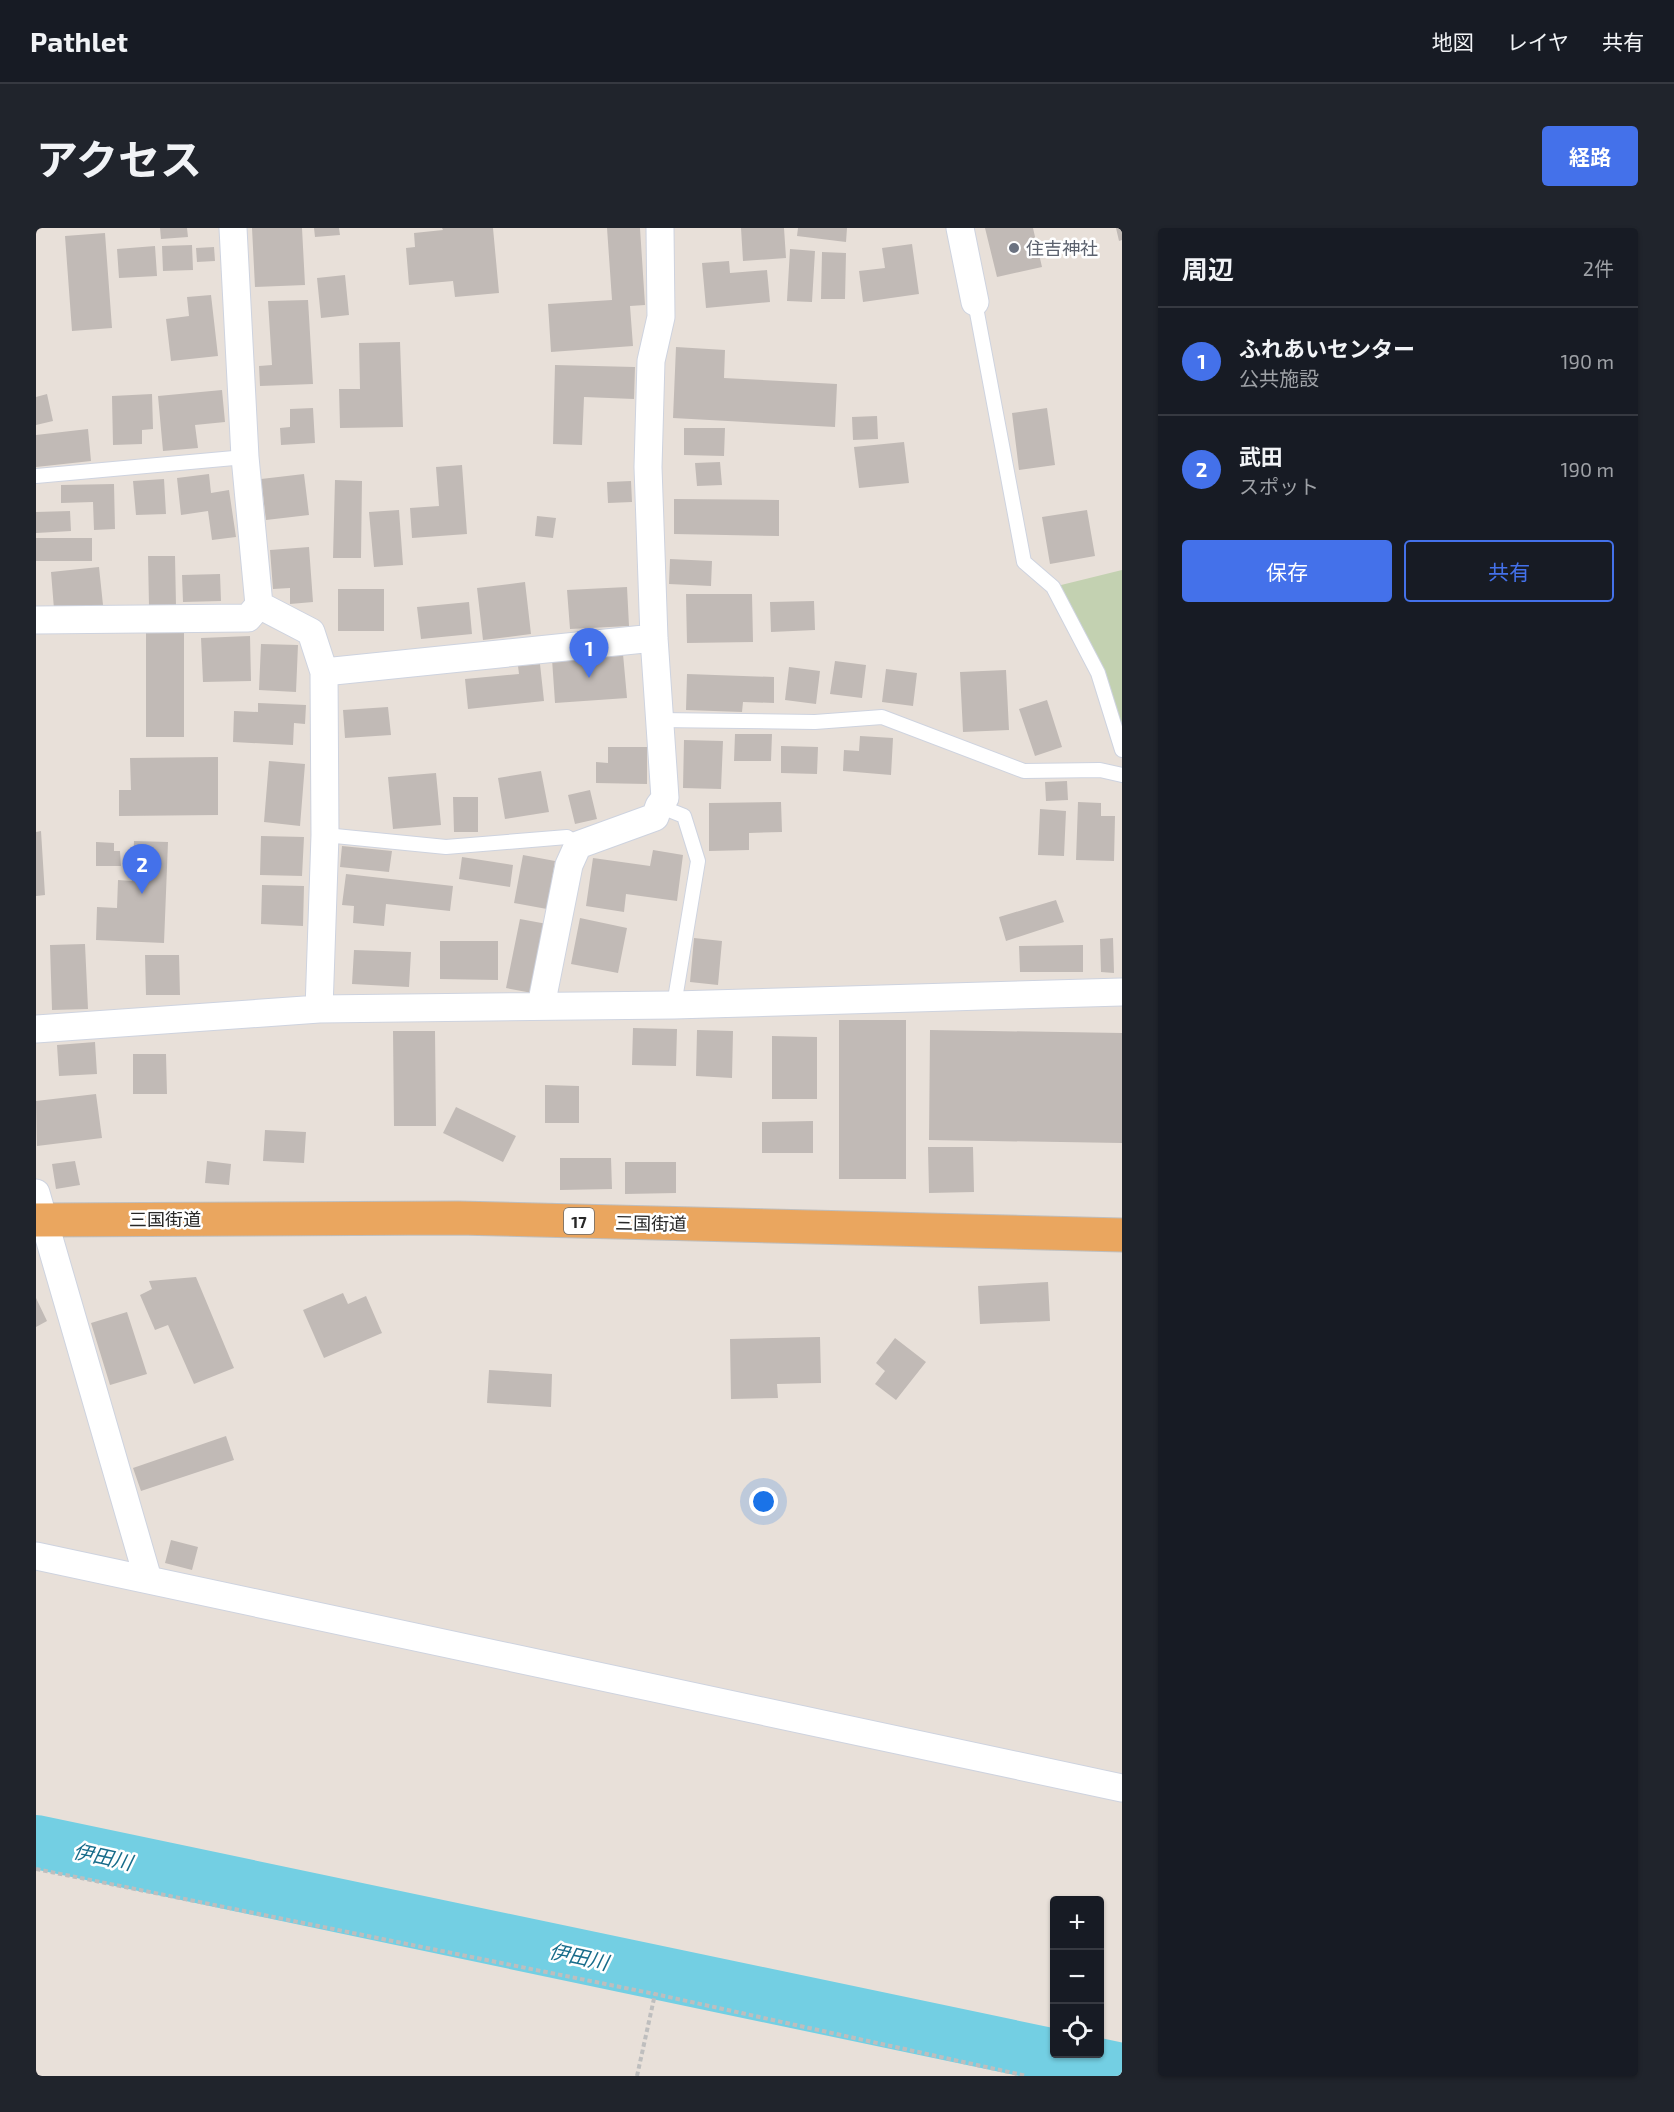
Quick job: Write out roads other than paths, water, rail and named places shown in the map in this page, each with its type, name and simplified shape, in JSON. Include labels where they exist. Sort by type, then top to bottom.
[{"type":"highway","name":"三国街道","points":[[38,1211],[458,1218],[1122,1234]]},
{"type":"street","points":[[36,620],[248,618],[259,605],[246,457],[233,228]]},
{"type":"street","points":[[541,1006],[569,866],[578,845],[655,817],[665,798],[658,720],[648,468],[651,361],[661,317],[660,228]]},
{"type":"street","points":[[960,228],[975,302]]},
{"type":"street","points":[[259,605],[311,632],[324,672],[325,835],[318,1009]]},
{"type":"street","points":[[324,672],[654,638]]},
{"type":"street","points":[[36,1029],[318,1009],[674,1005],[1122,992]]},
{"type":"street","points":[[38,1211],[148,1579]]},
{"type":"street","points":[[36,1556],[1122,1788]]},
{"type":"lane","points":[[975,302],[1024,562],[1053,587],[1098,674],[1122,750]]},
{"type":"lane","points":[[36,476],[246,457]]},
{"type":"lane","points":[[658,720],[815,722],[882,717],[1023,771],[1100,770],[1122,775]]},
{"type":"lane","points":[[659,806],[684,816],[698,861],[674,1005]]},
{"type":"lane","points":[[325,835],[446,847],[567,837],[578,845]]},
{"type":"waterway","name":"伊田川","points":[[36,1842],[1122,2070]]},
{"type":"place","name":"住吉神社","points":[[1014,248]]},
{"type":"place","name":"ふれあいセンター","points":[[589,678]]},
{"type":"place","name":"武田","points":[[142,894]]}]
